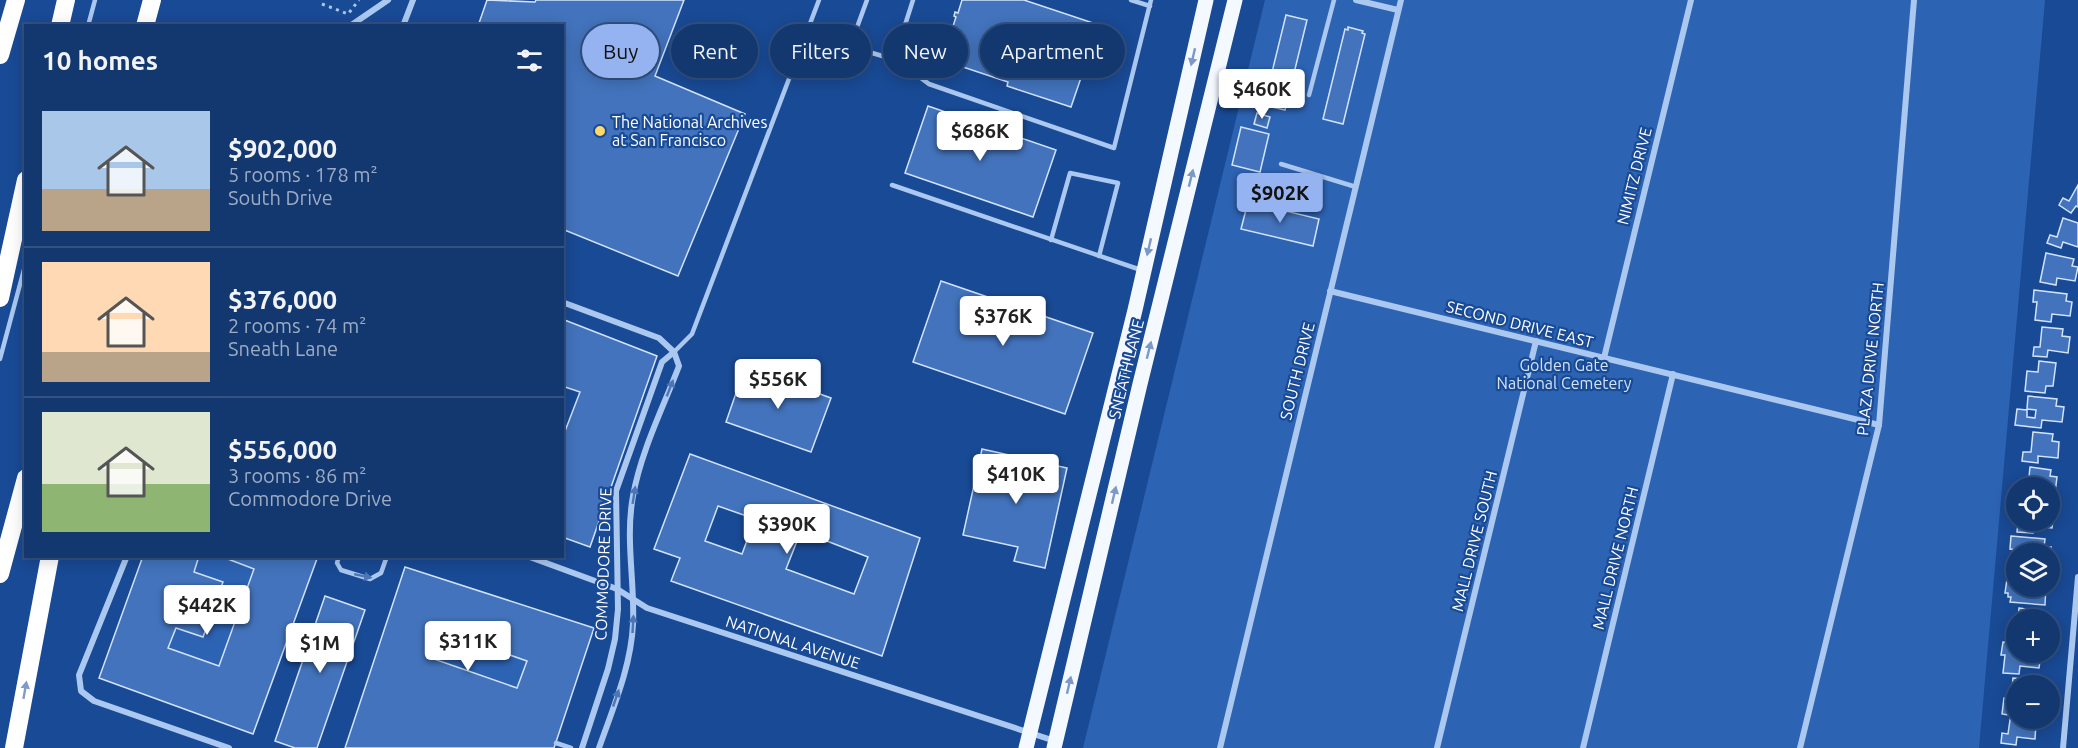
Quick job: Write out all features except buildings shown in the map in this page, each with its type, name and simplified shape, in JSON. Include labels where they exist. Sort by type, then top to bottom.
[{"type":"highway","points":[[0,55],[16,0]]},
{"type":"highway","points":[[60,24],[66,0]]},
{"type":"highway","points":[[146,24],[152,0]]},
{"type":"highway","points":[[152,24],[157,0]]},
{"type":"highway","points":[[0,298],[24,189]]},
{"type":"highway","points":[[0,574],[24,485]]},
{"type":"highway","points":[[0,587],[8,544]]},
{"type":"highway","points":[[14,748],[50,558]]},
{"type":"main road","name":"SNEATH LANE","points":[[1028,740],[1067,590],[1144,271],[1206,0]]},
{"type":"main road","name":"SNEATH LANE","points":[[1055,745],[1137,396],[1235,0]]},
{"type":"street","points":[[353,24],[388,0]]},
{"type":"street","points":[[404,24],[413,0]]},
{"type":"street","points":[[1356,0],[1398,10]]},
{"type":"street","name":"SOUTH DRIVE","points":[[1220,748],[1401,0]]},
{"type":"street","name":"NIMITZ DRIVE","points":[[1604,358],[1691,0]]},
{"type":"street","name":"PLAZA DRIVE NORTH","points":[[1800,748],[1879,424],[1914,0]]},
{"type":"street","name":"SECOND DRIVE EAST","points":[[1330,291],[1879,424]]},
{"type":"street","points":[[564,303],[660,338],[674,352]]},
{"type":"street","name":"MALL DRIVE SOUTH","points":[[1437,748],[1536,341]]},
{"type":"street","name":"COMMODORE DRIVE","points":[[582,748],[608,669],[615,639],[616,491],[662,362],[674,352],[679,366],[639,471],[633,498],[630,553],[633,600],[632,637],[625,674],[599,748]]},
{"type":"street","name":"MALL DRIVE NORTH","points":[[1583,748],[1673,374]]},
{"type":"street","points":[[126,558],[79,675],[81,691],[94,700],[229,748]]},
{"type":"street","name":"NATIONAL AVENUE","points":[[532,558],[617,589],[654,611],[1028,740],[1055,745]]},
{"type":"street","points":[[2063,748],[2078,577]]},
{"type":"lane","points":[[89,24],[95,0]]},
{"type":"lane","points":[[674,352],[692,334],[819,0]]},
{"type":"lane","points":[[867,0],[852,44],[855,48],[883,56]]},
{"type":"lane","points":[[905,24],[913,0]]},
{"type":"lane","points":[[1131,0],[1150,6]]},
{"type":"lane","points":[[919,78],[929,84],[1114,147],[1151,0]]},
{"type":"lane","points":[[1309,95],[1334,0]]},
{"type":"lane","points":[[1281,164],[1356,187]]},
{"type":"lane","points":[[1051,240],[1070,173],[1118,183],[1099,256]]},
{"type":"lane","points":[[892,185],[1144,271]]},
{"type":"lane","points":[[0,359],[24,269]]},
{"type":"lane","points":[[338,558],[337,563],[340,570],[370,579],[381,573],[386,558]]},
{"type":"lane","points":[[556,743],[572,748]]},
{"type":"path","points":[[322,4],[348,14],[359,0]]},
{"type":"green space","name":"Golden Gate National Cemetery","points":[[1265,0],[2045,0],[1979,748],[1083,748]]},
{"type":"green space","points":[[199,558],[223,558],[254,569],[219,666],[168,648],[176,628],[203,637],[223,582],[194,572]]},
{"type":"green space","points":[[444,632],[527,661],[517,688],[434,659]]},
{"type":"place","name":"The National Archives at San Francisco","points":[[600,131]]}]
